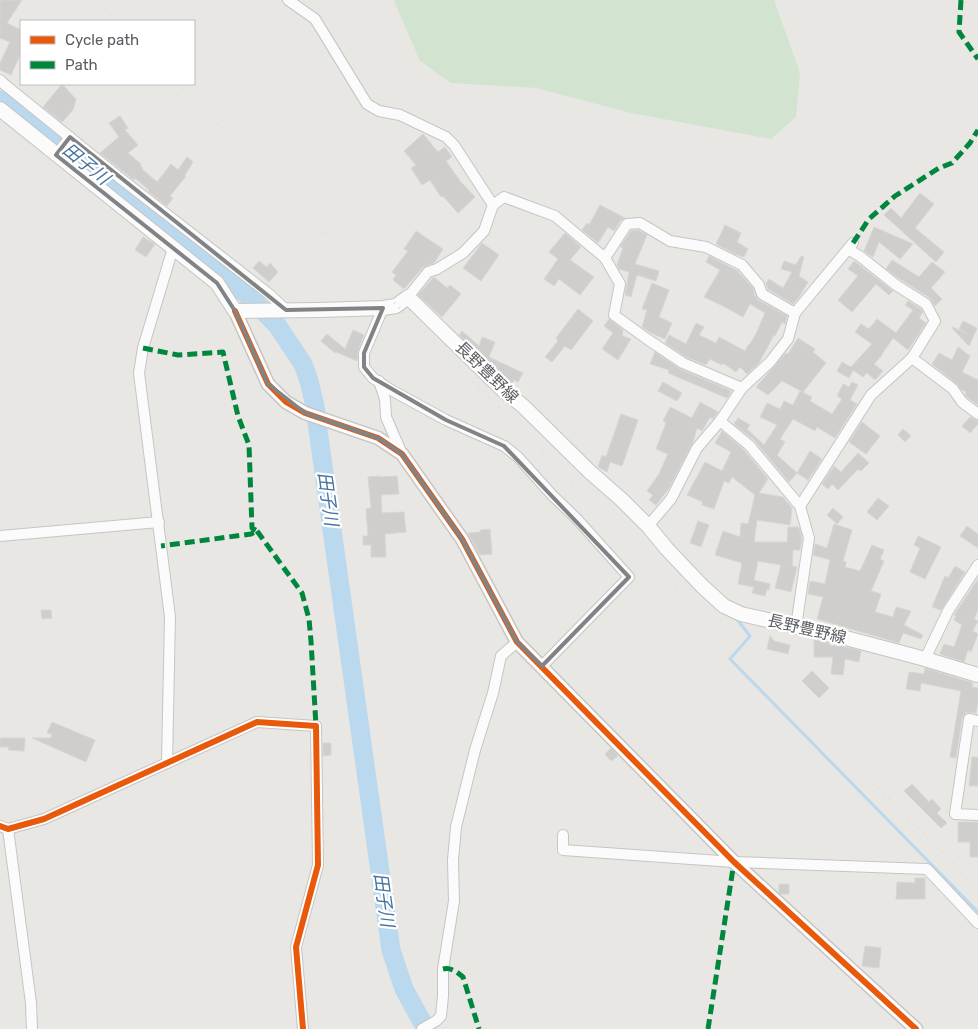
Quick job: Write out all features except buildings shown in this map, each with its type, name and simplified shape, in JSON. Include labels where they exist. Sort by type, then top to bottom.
[{"type":"main road","points":[[0,108],[217,283],[235,311],[383,308],[396,306],[408,297]]},
{"type":"main road","name":"長野豊野線","points":[[408,297],[648,526],[702,586],[724,606],[741,614],[842,636],[978,675]]},
{"type":"street","points":[[288,0],[315,19],[367,104],[379,111],[400,115],[446,137],[454,145],[493,205]]},
{"type":"street","points":[[0,80],[69,139],[269,294],[282,310]]},
{"type":"street","points":[[57,153],[69,139]]},
{"type":"street","points":[[408,297],[428,272],[437,269],[463,253],[484,231],[493,205],[504,197],[555,216],[605,258],[620,284],[614,314],[647,339],[683,362],[742,388]]},
{"type":"street","points":[[605,258],[627,224],[640,223],[670,241],[706,246],[742,265],[759,285],[762,294],[795,313]]},
{"type":"street","points":[[648,526],[671,499],[697,448],[720,421],[742,388],[770,362],[788,339],[795,313],[850,246],[896,285],[926,304],[935,321],[912,358],[871,395],[800,506]]},
{"type":"street","points":[[167,763],[170,617],[140,373],[143,348],[173,248]]},
{"type":"street","points":[[383,308],[364,353],[364,367],[373,378],[446,420],[504,446],[518,457],[629,576],[542,666]]},
{"type":"street","points":[[235,311],[268,384],[286,402],[305,413],[378,438],[402,454]]},
{"type":"street","points":[[912,358],[953,389],[962,402],[978,414]]},
{"type":"street","points":[[379,382],[385,399],[386,417],[402,454],[462,539],[517,642],[734,862],[916,1029]]},
{"type":"street","points":[[720,421],[749,445],[800,506],[808,538],[796,627]]},
{"type":"street","points":[[0,536],[159,522]]},
{"type":"street","points":[[925,659],[948,612],[978,565]]},
{"type":"street","points":[[422,1029],[436,1022],[441,1016],[443,969],[454,901],[453,860],[456,827],[501,656],[517,642]]},
{"type":"street","points":[[978,722],[969,719],[955,814],[978,815]]},
{"type":"street","points":[[32,1029],[31,1003],[4,828],[44,819],[257,722],[316,726],[318,865],[296,947],[303,1029]]},
{"type":"street","points":[[563,835],[563,850],[734,862],[928,869],[978,923]]},
{"type":"highlighted area","points":[[70,137],[286,310],[383,308],[364,353],[364,367],[373,378],[446,420],[504,446],[629,577],[542,666],[517,642],[462,539],[402,454],[378,438],[305,413],[268,384],[235,311],[217,283],[56,155]]},
{"type":"green space","points":[[395,0],[774,0],[800,73],[796,117],[771,139],[631,113],[536,88],[451,83],[420,61]]},
{"type":"waterway","name":"田子川","points":[[0,100],[64,145],[247,295],[277,325],[303,364],[315,406],[391,950],[404,989],[426,1029]]},
{"type":"waterway","points":[[735,617],[750,636],[730,659],[978,912]]},
{"type":"railway","points":[[94,0],[114,20]]},
{"type":"railway","points":[[178,85],[978,888]]},
{"type":"marked path","points":[[961,0],[959,32],[978,59]]},
{"type":"marked path","points":[[853,243],[869,219],[895,196],[939,168],[952,163],[970,143],[978,130]]},
{"type":"marked path","points":[[143,348],[178,355],[223,352],[238,416],[249,445],[252,528],[257,531],[251,534],[161,546]]},
{"type":"marked path","points":[[257,531],[302,593],[309,619],[316,726]]},
{"type":"marked path","points":[[708,1029],[734,862]]},
{"type":"marked path","points":[[443,969],[451,969],[463,977],[479,1029]]},
{"type":"cycle path","points":[[235,311],[268,384],[286,402],[305,413],[378,438],[402,454],[462,539],[517,642],[734,862],[916,1029]]},
{"type":"cycle path","points":[[0,826],[8,829],[44,819],[257,722],[316,726],[318,865],[296,947],[303,1029]]}]
